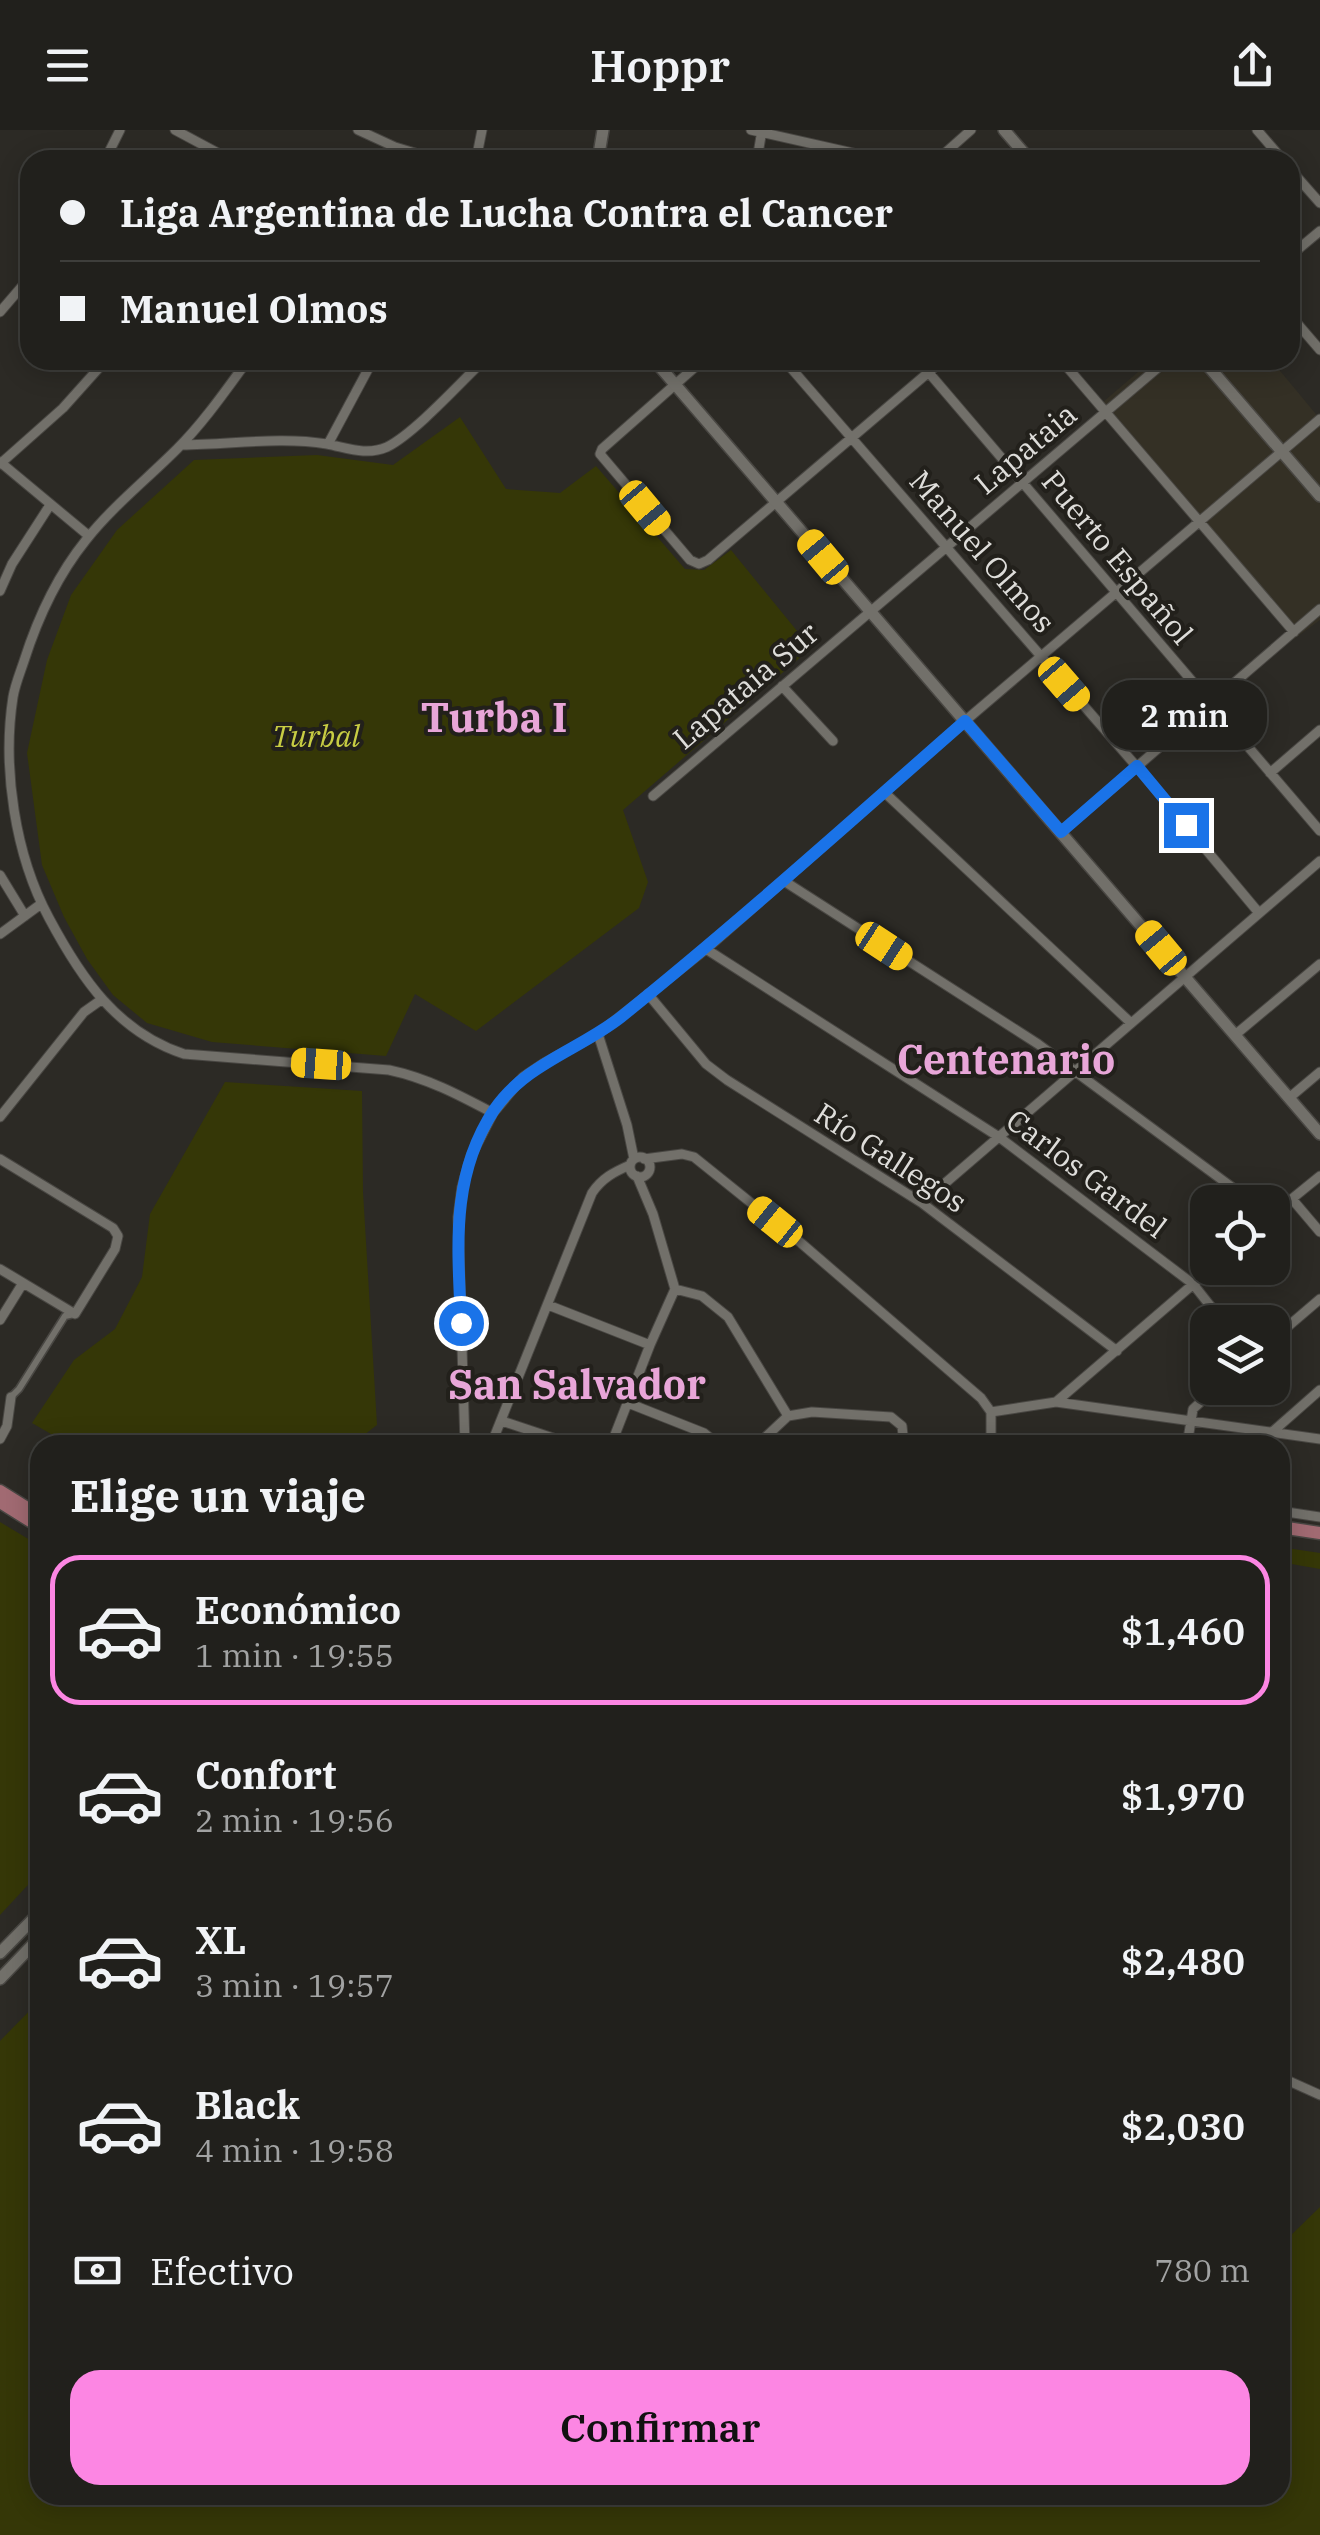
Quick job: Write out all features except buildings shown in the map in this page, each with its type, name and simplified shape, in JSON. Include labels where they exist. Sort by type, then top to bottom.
[{"type":"main road","points":[[1004,130],[1021,150]]},
{"type":"main road","points":[[663,370],[1320,1134]]},
{"type":"main road","points":[[1212,370],[1320,496]]},
{"type":"main road","points":[[0,1491],[30,1510]]},
{"type":"main road","points":[[0,1502],[30,1521]]},
{"type":"main road","points":[[1290,1528],[1320,1533]]},
{"type":"main road","points":[[0,1954],[30,1922]]},
{"type":"main road","points":[[0,1979],[30,1948]]},
{"type":"street","points":[[175,130],[211,150]]},
{"type":"street","points":[[358,130],[405,150]]},
{"type":"street","points":[[948,150],[970,130]]},
{"type":"street","points":[[1257,130],[1274,150]]},
{"type":"street","points":[[759,131],[841,150]]},
{"type":"street","points":[[1300,180],[1320,203]]},
{"type":"street","points":[[1300,247],[1320,230]]},
{"type":"street","points":[[0,312],[20,289]]},
{"type":"street","points":[[1300,327],[1320,350]]},
{"type":"street","points":[[89,536],[0,463],[63,408],[97,370]]},
{"type":"street","points":[[240,370],[182,444],[89,536],[70,561],[42,612],[13,700],[10,758],[21,845],[41,904],[70,958],[101,1000],[162,1046],[184,1054],[414,1075],[492,1113]]},
{"type":"street","points":[[328,444],[368,370]]},
{"type":"street","points":[[182,444],[283,441],[328,444],[357,451],[385,448],[410,430],[473,370]]},
{"type":"street","points":[[691,370],[600,454],[690,560],[699,564],[931,370]]},
{"type":"street","name":"Manuel Olmos","points":[[793,370],[1137,766],[1259,914]]},
{"type":"street","name":"Puerto Español","points":[[926,370],[1320,831]]},
{"type":"street","points":[[1069,370],[1294,632]]},
{"type":"street","name":"Lapataia","points":[[869,612],[1155,370]]},
{"type":"street","points":[[465,1435],[458,1217],[471,1156],[492,1113],[523,1078],[544,1062],[598,1034],[706,949],[1040,656],[1320,419]]},
{"type":"street","points":[[0,592],[12,564],[50,505]]},
{"type":"street","points":[[1061,832],[1320,610]]},
{"type":"street","name":"Lapataia Sur","points":[[653,796],[869,612]]},
{"type":"street","points":[[782,686],[832,740]]},
{"type":"street","points":[[0,698],[13,700]]},
{"type":"street","points":[[1270,772],[1320,730]]},
{"type":"street","points":[[884,792],[1131,1023]]},
{"type":"street","points":[[922,1203],[1320,861]]},
{"type":"street","points":[[0,875],[25,916]]},
{"type":"street","points":[[784,881],[1075,1070],[1229,1185]]},
{"type":"street","points":[[0,934],[41,904]]},
{"type":"street","name":"Carlos Gardel","points":[[706,949],[999,1137],[1190,1282]]},
{"type":"street","points":[[1236,1035],[1320,964]]},
{"type":"street","name":"Río Gallegos","points":[[648,994],[706,1064],[726,1080],[922,1203],[1117,1352]]},
{"type":"street","points":[[0,1117],[84,1012],[101,1000]]},
{"type":"street","points":[[598,1034],[638,1160]]},
{"type":"street","points":[[1289,1098],[1320,1072]]},
{"type":"street","points":[[638,1160],[630,1170],[644,1173],[682,1154]]},
{"type":"street","points":[[495,1435],[598,1183],[638,1160],[682,1154],[694,1157],[802,1243],[981,1398],[990,1412],[991,1435]]},
{"type":"street","points":[[0,1159],[113,1228],[118,1236],[115,1249],[75,1314],[66,1316],[20,1389],[7,1398],[7,1426],[0,1440]]},
{"type":"street","points":[[615,1435],[675,1288],[652,1214],[644,1173],[648,1163],[638,1160]]},
{"type":"street","points":[[1320,1176],[1292,1199],[1320,1232]]},
{"type":"street","points":[[0,1269],[75,1314]]},
{"type":"street","points":[[0,1320],[23,1283]]},
{"type":"street","points":[[1056,1402],[1192,1285]]},
{"type":"street","name":"Carlos Gardel","points":[[1194,1285],[1210,1305]]},
{"type":"street","points":[[675,1288],[702,1296],[728,1317],[788,1416]]},
{"type":"street","points":[[1290,1325],[1320,1300]]},
{"type":"street","points":[[548,1304],[650,1345]]},
{"type":"street","points":[[1271,1433],[1320,1390]]},
{"type":"street","points":[[990,1412],[1056,1402],[1285,1435]]},
{"type":"street","points":[[628,1403],[706,1435]]},
{"type":"street","points":[[1188,1435],[1197,1405]]},
{"type":"street","points":[[768,1435],[788,1416],[812,1412],[891,1417],[902,1426],[903,1435]]},
{"type":"street","points":[[502,1420],[545,1435]]},
{"type":"street","points":[[1290,1436],[1320,1440]]},
{"type":"street","points":[[1290,1512],[1320,1517]]},
{"type":"street","points":[[1290,2082],[1320,2095]]},
{"type":"shaded area","points":[[1140,370],[1279,370],[1320,419],[1320,620],[1294,639],[1096,408]]},
{"type":"green space","name":"Turbal","points":[[460,417],[506,489],[560,493],[596,466],[685,569],[704,570],[731,550],[811,648],[623,810],[648,882],[639,908],[476,1031],[415,994],[386,1056],[212,1042],[147,1023],[113,995],[87,959],[42,865],[27,753],[47,660],[71,595],[117,530],[194,460],[317,455],[393,465]]},
{"type":"green space","points":[[225,1082],[362,1091],[363,1192],[377,1425],[364,1435],[53,1435],[32,1423],[74,1360],[115,1329],[142,1277],[150,1214]]},
{"type":"green space","points":[[0,1522],[30,1540],[30,1883],[0,1915]]},
{"type":"green space","points":[[1290,1548],[1320,1553],[1320,1569],[1290,1564]]},
{"type":"green space","points":[[30,2010],[30,2505],[1290,2505],[1290,2236],[1320,2207],[1320,2535],[0,2535],[0,2041]]},
{"type":"district","name":"Turba I","points":[[494,717]]},
{"type":"district","name":"Centenario","points":[[1006,1059]]},
{"type":"district","name":"San Salvador","points":[[577,1384]]},
{"type":"route","points":[[461,1323],[458,1217],[462,1187],[471,1156],[505,1096],[544,1062],[598,1034],[706,949],[965,721],[1061,832],[1137,766],[1186,825]]}]
